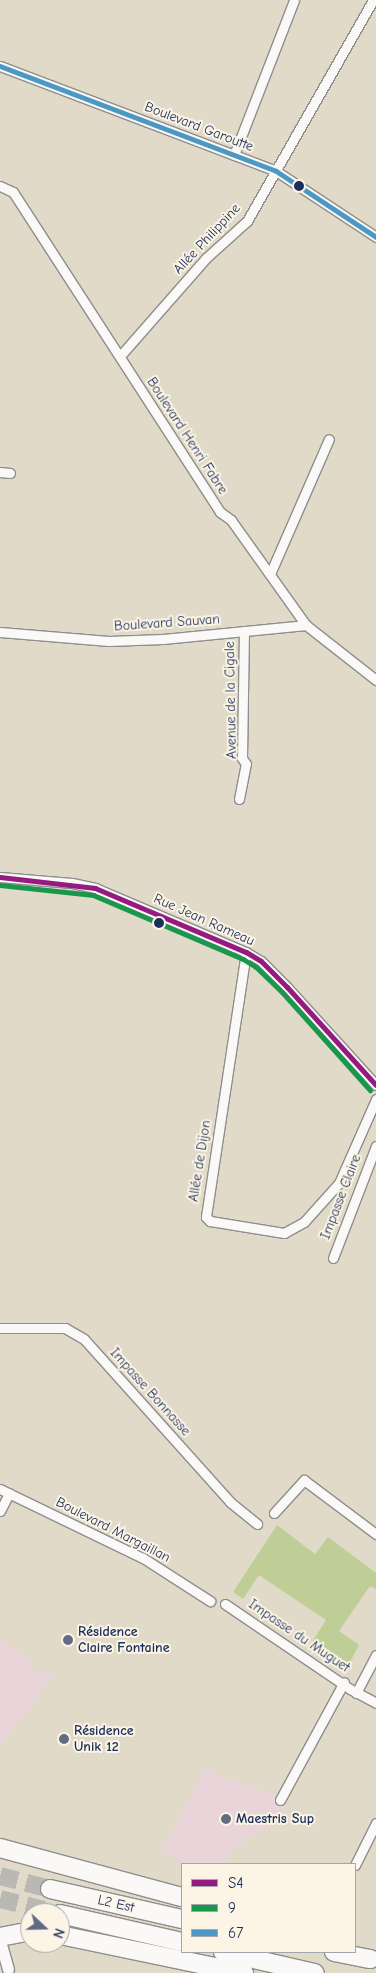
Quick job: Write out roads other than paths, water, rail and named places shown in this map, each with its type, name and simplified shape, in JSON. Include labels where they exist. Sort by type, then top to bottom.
[{"type":"highway","points":[[0,1848],[181,1896]]},
{"type":"highway","name":"L2 Est","points":[[50,1889],[181,1918]]},
{"type":"highway","name":"L2 Est","points":[[70,1917],[181,1942]]},
{"type":"highway","points":[[0,1937],[20,1933]]},
{"type":"highway","points":[[70,1937],[244,1973]]},
{"type":"highway","points":[[227,1953],[315,1973]]},
{"type":"highway","points":[[343,1953],[362,1955]]},
{"type":"street","points":[[234,155],[294,0]]},
{"type":"street","name":"Allée Philippine","points":[[120,356],[206,258],[247,221],[373,0]]},
{"type":"street","name":"Boulevard Garoutte","points":[[0,66],[276,171],[376,237]]},
{"type":"street","name":"Boulevard Henri Fabre","points":[[0,186],[12,192],[220,512],[231,520],[306,625],[376,680]]},
{"type":"street","points":[[270,574],[329,439]]},
{"type":"street","points":[[0,472],[10,473]]},
{"type":"street","name":"Boulevard Sauvan","points":[[0,632],[109,641],[163,639],[306,625]]},
{"type":"street","name":"Avenue de la Cigale","points":[[239,799],[246,764],[242,758],[244,631]]},
{"type":"street","name":"Rue Jean Rameau","points":[[0,877],[72,883],[95,888],[246,952],[287,987],[376,1085]]},
{"type":"street","name":"Allée de Dijon","points":[[246,952],[206,1217],[210,1221],[284,1233],[304,1222],[339,1183],[376,1099]]},
{"type":"street","name":"Impasse Claire","points":[[333,1258],[376,1146]]},
{"type":"street","name":"Impasse Bonnasse","points":[[0,1328],[65,1328],[84,1339],[230,1502],[257,1524]]},
{"type":"street","points":[[274,1514],[304,1480],[376,1534]]},
{"type":"street","points":[[0,1511],[4,1491]]},
{"type":"street","name":"Boulevard Margaillan","points":[[4,1491],[143,1558],[210,1600]]},
{"type":"street","name":"Impasse du Muguet","points":[[225,1604],[344,1682],[356,1693],[376,1703]]},
{"type":"street","points":[[356,1693],[376,1655]]},
{"type":"street","points":[[280,1800],[344,1682]]},
{"type":"street","points":[[356,1863],[376,1824]]},
{"type":"street","points":[[0,1941],[9,1971]]},
{"type":"street","points":[[0,1958],[9,1971]]},
{"type":"tunnel","points":[[0,1876],[50,1889]]},
{"type":"tunnel","points":[[0,1899],[20,1904]]},
{"type":"place","name":"Résidence Claire Fontaine","points":[[68,1640]]},
{"type":"place","name":"Résidence Unik 12","points":[[64,1739]]},
{"type":"place","name":"Maestris Sup","points":[[226,1819]]}]
